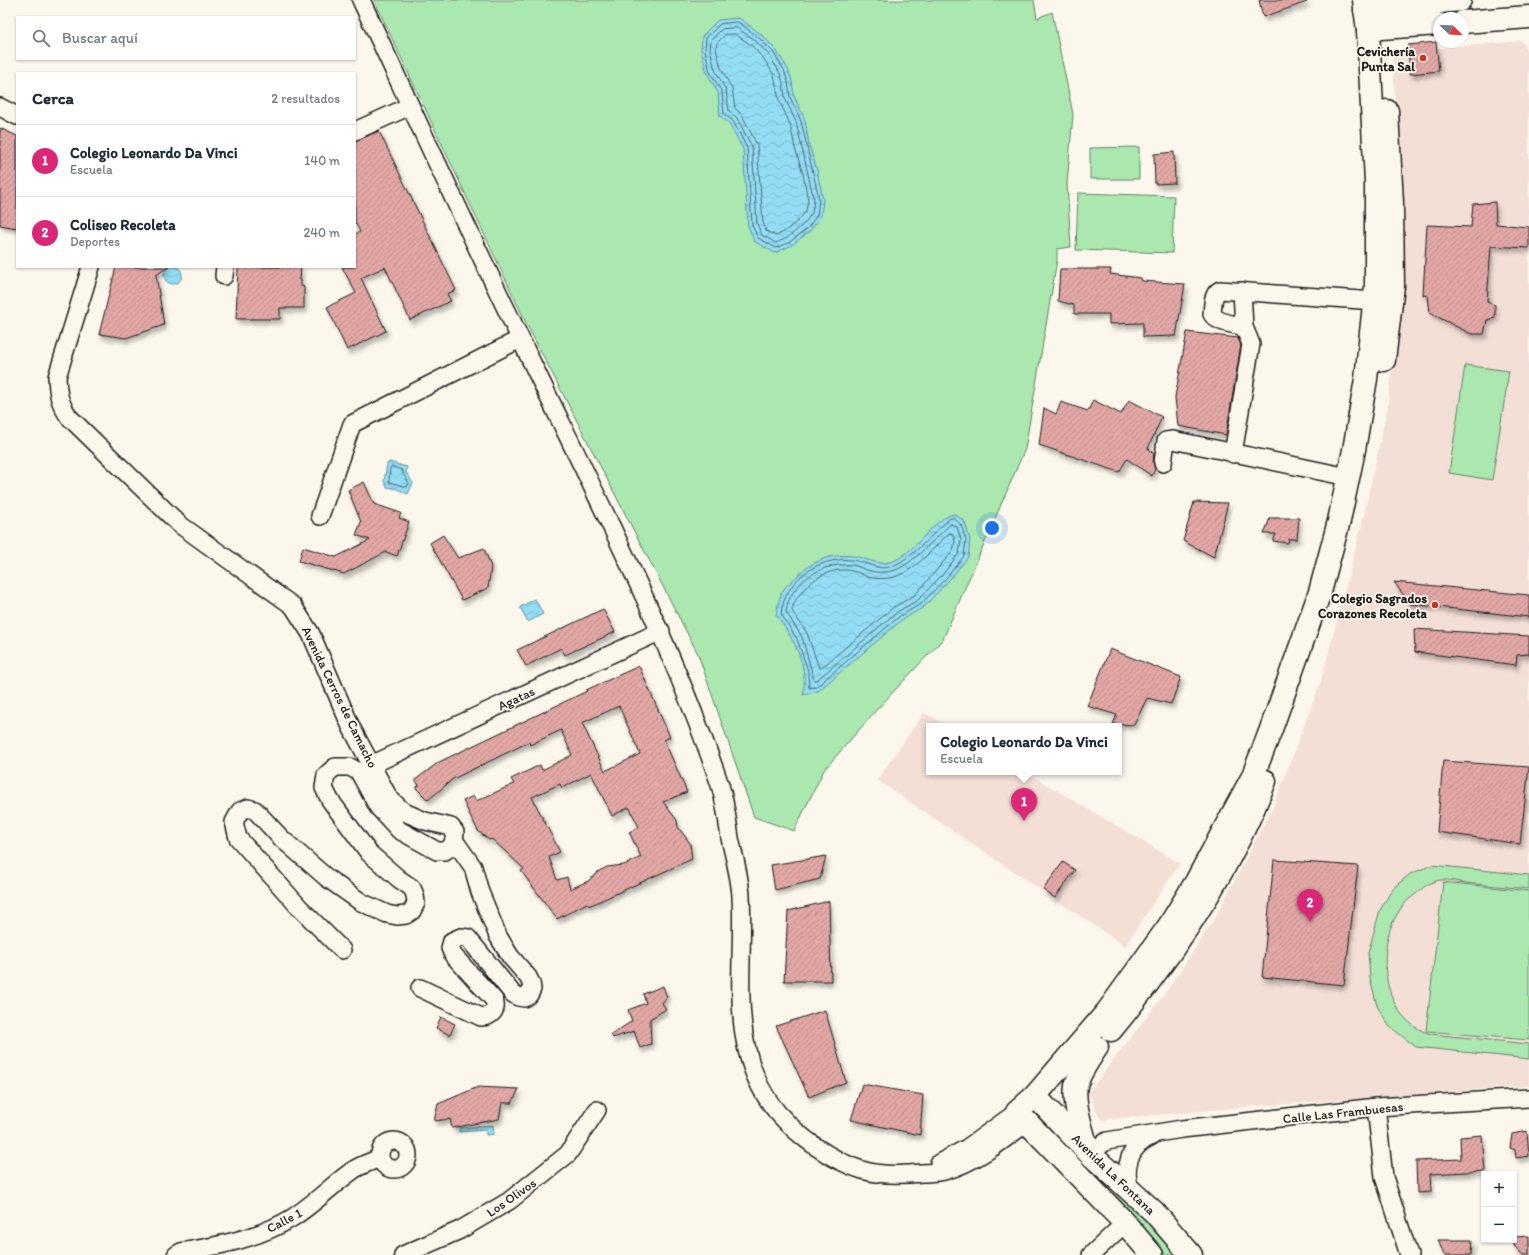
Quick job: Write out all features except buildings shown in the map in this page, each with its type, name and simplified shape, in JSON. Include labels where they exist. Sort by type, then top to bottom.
[{"type":"main road","points":[[1373,13],[1438,2],[1460,0]]},
{"type":"main road","points":[[1433,22],[1430,20],[1428,16],[1431,7],[1438,2]]},
{"type":"main road","points":[[1373,13],[1433,23]]},
{"type":"main road","points":[[1040,1101],[1169,926],[1196,882],[1252,778],[1320,592],[1339,521],[1348,477],[1366,379],[1375,301],[1376,182],[1373,13]]},
{"type":"main road","points":[[1022,1117],[1097,1047],[1154,977],[1181,937],[1242,834],[1257,802],[1309,666],[1334,588],[1356,502],[1372,429],[1381,378],[1393,286],[1392,203],[1373,13]]},
{"type":"main road","points":[[1469,22],[1529,17]]},
{"type":"main road","points":[[1089,1153],[1082,1132],[1075,1097],[1075,1088],[1077,1081],[1097,1047]]},
{"type":"main road","name":"Avenida La Fontana","points":[[1040,1101],[1089,1153],[1154,1212],[1191,1255]]},
{"type":"main road","name":"Avenida La Fontana","points":[[1022,1117],[1125,1222],[1152,1255]]},
{"type":"street","points":[[361,0],[474,245],[613,529],[661,631],[688,696],[720,785],[741,893],[741,993],[744,1035],[749,1060],[757,1081],[766,1098],[798,1133],[841,1161],[864,1170],[889,1175],[944,1171],[988,1151],[1022,1117]]},
{"type":"street","points":[[356,131],[410,106]]},
{"type":"street","points":[[0,107],[16,115]]},
{"type":"street","name":"Avenida Cerros de Camacho","points":[[90,268],[57,377],[61,406],[70,417],[179,524],[293,606],[312,634],[351,726],[389,798],[404,812],[425,821],[451,827],[455,832],[451,847],[445,851],[437,851],[399,830],[378,807],[359,772],[350,767],[335,767],[326,775],[324,788],[330,800],[369,853],[412,888],[416,903],[412,910],[406,915],[397,916],[387,914],[361,902],[326,878],[281,838],[255,810],[248,808],[240,811],[234,822],[238,838],[299,907],[342,950]]},
{"type":"street","points":[[1244,327],[1216,319],[1212,314],[1215,294],[1217,291],[1242,291],[1375,301]]},
{"type":"street","points":[[1234,454],[1251,344],[1244,327],[1242,291]]},
{"type":"street","points":[[320,516],[352,424],[520,339]]},
{"type":"street","points":[[1163,463],[1166,441],[1173,440],[1348,477]]},
{"type":"street","name":"Agatas","points":[[371,765],[661,631]]},
{"type":"street","points":[[420,988],[481,1017],[491,1015],[496,1004],[494,1000],[453,955],[450,948],[452,941],[461,937],[468,938],[513,994],[518,998],[524,998],[529,995],[532,989],[528,977],[510,956],[498,936],[480,892],[473,867],[454,840]]},
{"type":"street","name":"Calle Las Frambuesas","points":[[1089,1153],[1107,1141],[1182,1129],[1376,1107],[1529,1098]]},
{"type":"street","points":[[1376,1107],[1384,1178],[1409,1255]]},
{"type":"street","name":"Los Olivos","points":[[403,1255],[460,1230],[509,1201],[568,1154],[597,1110]]},
{"type":"street","name":"Calle Las Frambuesas","points":[[1130,1190],[1126,1178],[1130,1155],[1137,1145],[1146,1138],[1157,1134]]},
{"type":"street","name":"Calle 1","points":[[176,1255],[181,1252],[218,1247],[262,1232],[291,1219],[320,1199],[353,1170],[380,1158]]},
{"type":"street","points":[[1091,1255],[1125,1222]]},
{"type":"shaded area","name":"Colegio Sagrados Corazones Recoleta","points":[[1522,41],[1529,56],[1529,1086],[1258,1106],[1101,1120],[1088,1093],[1166,992],[1215,918],[1274,805],[1321,681],[1361,528],[1387,410],[1395,346],[1396,107],[1392,52],[1439,48],[1469,48],[1469,45]]},
{"type":"shaded area","points":[[924,713],[942,723],[926,723],[926,775],[1030,775],[1180,863],[1125,946],[877,780]]},
{"type":"green space","points":[[374,0],[1034,0],[1037,18],[1052,12],[1073,114],[1067,184],[1071,247],[1057,249],[1057,260],[1025,449],[943,639],[879,707],[824,770],[794,831],[754,817],[698,654],[527,325]]},
{"type":"green space","points":[[1139,147],[1139,179],[1090,179],[1090,148]]},
{"type":"green space","points":[[1078,193],[1174,196],[1172,253],[1076,250]]},
{"type":"green space","points":[[1465,365],[1509,371],[1492,480],[1449,473]]},
{"type":"green space","points":[[1432,865],[1529,875],[1529,889],[1444,880],[1428,885],[1409,899],[1398,913],[1391,928],[1386,946],[1385,964],[1393,1000],[1402,1015],[1415,1027],[1431,1034],[1529,1044],[1529,1059],[1416,1047],[1389,1026],[1377,1006],[1370,978],[1368,953],[1380,910],[1393,888],[1410,874]]},
{"type":"green space","points":[[1443,882],[1529,891],[1529,1040],[1426,1031]]},
{"type":"green space","points":[[1056,1127],[1140,1208],[1179,1255],[1161,1255],[1049,1137]]},
{"type":"water","points":[[739,18],[761,34],[776,50],[788,69],[792,81],[794,96],[805,120],[809,145],[817,170],[823,200],[821,216],[810,231],[792,245],[775,253],[754,241],[748,226],[743,149],[729,123],[720,116],[718,93],[707,73],[701,50],[702,36],[718,20]]},
{"type":"water","points":[[168,268],[178,268],[182,275],[179,281],[173,284],[167,281],[164,275]]},
{"type":"water","points":[[389,462],[407,467],[406,472],[413,483],[408,494],[397,489],[387,487],[384,481],[387,464]]},
{"type":"water","points":[[955,514],[965,522],[970,540],[968,557],[950,579],[924,607],[903,619],[818,691],[803,695],[804,673],[802,663],[794,642],[776,615],[782,592],[786,586],[812,564],[835,556],[852,556],[880,563],[890,562],[899,558],[916,545],[932,528],[947,516]]},
{"type":"water","points":[[535,599],[543,614],[528,622],[520,607]]},
{"type":"water","points":[[493,1125],[494,1134],[486,1135],[486,1130],[459,1132],[459,1128]]},
{"type":"place","name":"Cevichería Punta Sal","points":[[1423,58]]},
{"type":"place","name":"Colegio Sagrados Corazones Recoleta","points":[[1435,605]]},
{"type":"place","name":"Colegio Leonardo Da Vinci","points":[[1024,821]]},
{"type":"place","name":"Coliseo Recoleta","points":[[1310,922]]}]
